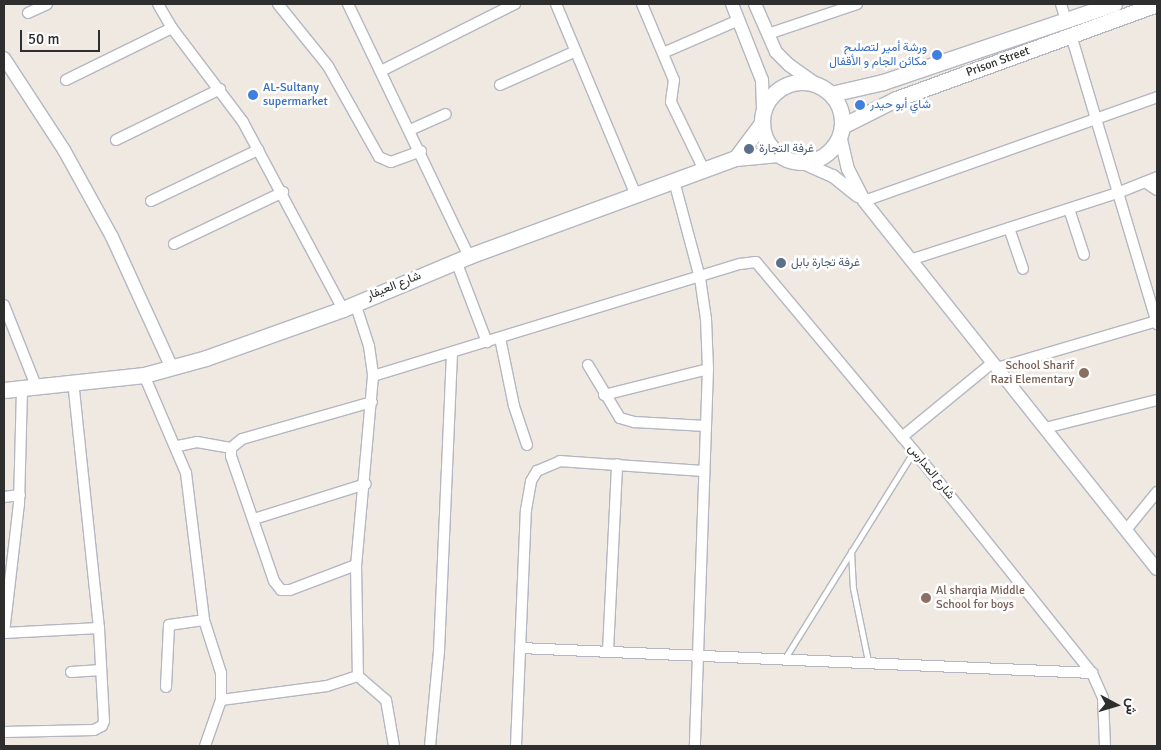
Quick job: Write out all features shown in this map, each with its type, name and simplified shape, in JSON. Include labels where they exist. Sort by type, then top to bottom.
[{"type":"main road","name":"Prison Street","points":[[831,94],[883,82],[1114,4]]},
{"type":"main road","name":"Prison Street","points":[[841,130],[896,99],[1157,4]]},
{"type":"main road","points":[[1004,41],[1003,51],[1010,57]]},
{"type":"main road","points":[[988,47],[995,54],[994,63]]},
{"type":"main road","points":[[736,158],[779,89],[805,82],[818,85],[831,94],[842,114],[841,130],[825,155],[800,162],[778,154],[769,146],[762,117]]},
{"type":"main road","name":"شارع العيفار","points":[[4,390],[144,374],[172,368],[349,306],[462,258],[736,158],[778,154]]},
{"type":"street","points":[[28,13],[47,4]]},
{"type":"street","points":[[158,4],[172,28],[220,89],[258,150],[349,306],[369,346],[373,376],[372,402],[366,484],[356,565],[358,676],[386,700],[394,746]]},
{"type":"street","points":[[278,4],[328,66],[379,157],[391,162],[421,151]]},
{"type":"street","points":[[381,71],[515,4]]},
{"type":"street","points":[[556,4],[636,195]]},
{"type":"street","points":[[642,4],[674,80],[671,102],[704,170]]},
{"type":"street","points":[[732,4],[762,80],[762,117]]},
{"type":"street","points":[[755,4],[776,52],[788,65],[818,85]]},
{"type":"street","points":[[768,34],[858,4]]},
{"type":"street","points":[[1061,4],[1066,20]]},
{"type":"street","points":[[353,5],[381,71],[421,151],[462,258],[487,342]]},
{"type":"street","points":[[663,53],[739,20]]},
{"type":"street","points":[[66,80],[172,28]]},
{"type":"street","points":[[902,437],[995,365],[1157,322],[1099,119],[1071,35]]},
{"type":"street","points":[[500,85],[576,51]]},
{"type":"street","points":[[4,58],[64,150],[112,237],[172,368]]},
{"type":"street","points":[[116,140],[220,89]]},
{"type":"street","points":[[864,201],[1157,97]]},
{"type":"street","points":[[410,130],[446,114]]},
{"type":"street","points":[[841,130],[848,169],[864,201],[1157,569]]},
{"type":"street","points":[[151,201],[258,150]]},
{"type":"street","points":[[800,162],[833,176],[864,201]]},
{"type":"street","points":[[910,260],[1120,192],[1157,177]]},
{"type":"street","points":[[674,181],[700,278],[706,319],[708,369],[702,471],[699,654],[695,746]]},
{"type":"street","points":[[1145,182],[1157,190]]},
{"type":"street","points":[[174,244],[283,192]]},
{"type":"street","points":[[1069,209],[1084,255]]},
{"type":"street","points":[[1009,228],[1023,269]]},
{"type":"street","name":"شارع المدارس","points":[[700,278],[740,264],[756,262],[914,451],[1092,673],[1103,698],[1104,746]]},
{"type":"street","points":[[373,376],[700,278]]},
{"type":"street","points":[[4,304],[29,386],[20,495],[7,574],[4,633],[99,628]]},
{"type":"street","points":[[500,338],[514,406],[527,445]]},
{"type":"street","points":[[430,746],[439,651],[452,352]]},
{"type":"street","points":[[588,365],[604,396],[613,409],[626,420],[706,426]]},
{"type":"street","points":[[604,396],[708,369]]},
{"type":"street","points":[[144,374],[178,446],[191,494],[204,620],[221,673],[221,700],[205,746]]},
{"type":"street","points":[[4,732],[99,729],[104,716],[99,628],[73,382]]},
{"type":"street","points":[[1045,428],[1157,400]]},
{"type":"street","points":[[232,448],[242,439],[372,402]]},
{"type":"street","points":[[178,446],[197,442],[232,448]]},
{"type":"street","points":[[232,448],[233,463],[274,581],[281,590],[290,590],[356,565]]},
{"type":"street","points":[[516,746],[526,510],[531,481],[537,470],[560,461],[702,471]]},
{"type":"street","points":[[608,651],[618,464]]},
{"type":"street","points":[[254,519],[366,484]]},
{"type":"street","points":[[1126,530],[1157,492]]},
{"type":"street","points":[[4,497],[20,495]]},
{"type":"street","points":[[166,687],[169,625],[204,620]]},
{"type":"street","points":[[520,648],[868,661],[1092,673]]},
{"type":"street","points":[[71,672],[101,670]]},
{"type":"street","points":[[221,700],[327,686],[358,676]]},
{"type":"lane","points":[[785,658],[914,451]]},
{"type":"lane","points":[[851,550],[854,597],[868,661]]},
{"type":"place","name":"ورشة أمير لتصليح مكائن الجام و الأقفال","points":[[937,55]]},
{"type":"place","name":"AL-Sultany supermarket","points":[[253,95]]},
{"type":"place","name":"شاي أبو حيدر","points":[[860,105]]},
{"type":"place","name":"غرفة التجارة","points":[[749,149]]},
{"type":"place","name":"غرفة تجارة بابل","points":[[781,263]]},
{"type":"place","name":"School Sharif Razi Elementary","points":[[1084,373]]},
{"type":"place","name":"Al sharqia Middle School for boys","points":[[926,598]]}]
